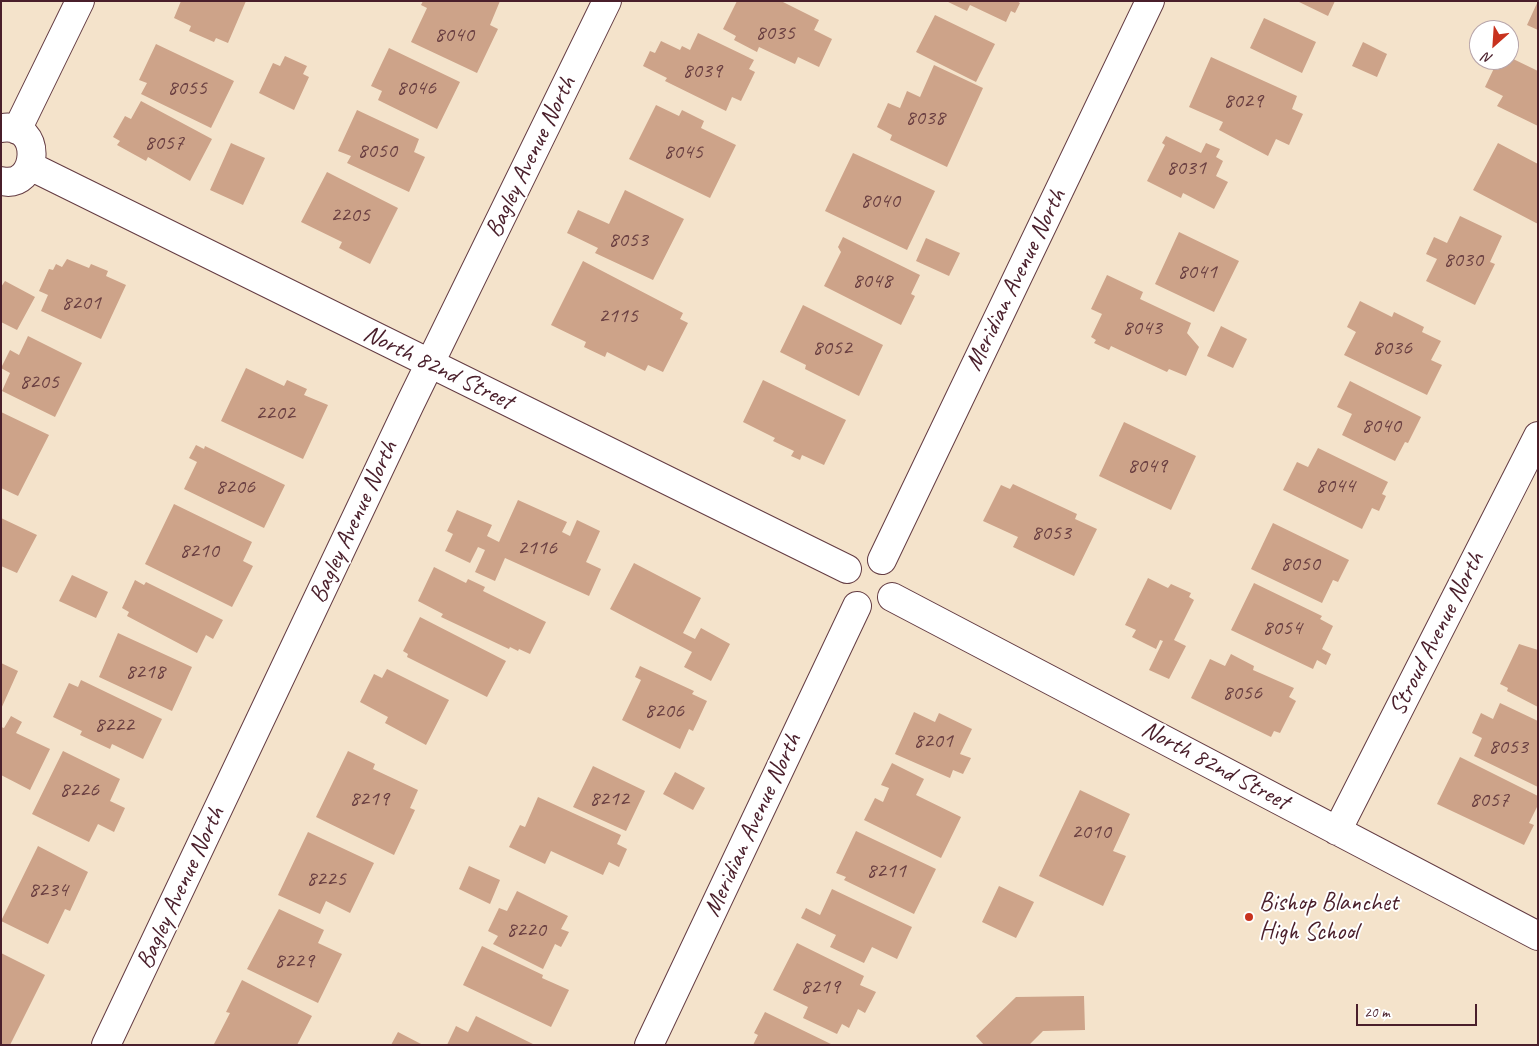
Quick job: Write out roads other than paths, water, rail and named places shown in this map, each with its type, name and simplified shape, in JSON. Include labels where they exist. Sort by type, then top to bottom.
[{"type":"street","points":[[1,180],[15,180],[22,176],[30,166],[33,154],[27,137],[9,129],[80,1]]},
{"type":"street","name":"Bagley Avenue North","points":[[106,1045],[430,364],[607,1]]},
{"type":"street","name":"Meridian Avenue North","points":[[882,560],[1150,1]]},
{"type":"street","name":"North 82nd Street","points":[[30,166],[847,569]]},
{"type":"street","name":"Stroud Avenue North","points":[[1337,831],[1538,436]]},
{"type":"street","points":[[870,556],[882,560],[892,570],[896,578],[892,596],[883,606],[875,609],[857,606],[846,594],[844,586],[847,569],[861,558],[870,556]]},
{"type":"street","name":"North 82nd Street","points":[[892,596],[1538,936]]},
{"type":"street","name":"Meridian Avenue North","points":[[649,1045],[857,606]]},
{"type":"place","name":"Bishop Blanchet High School","points":[[1249,917]]}]
